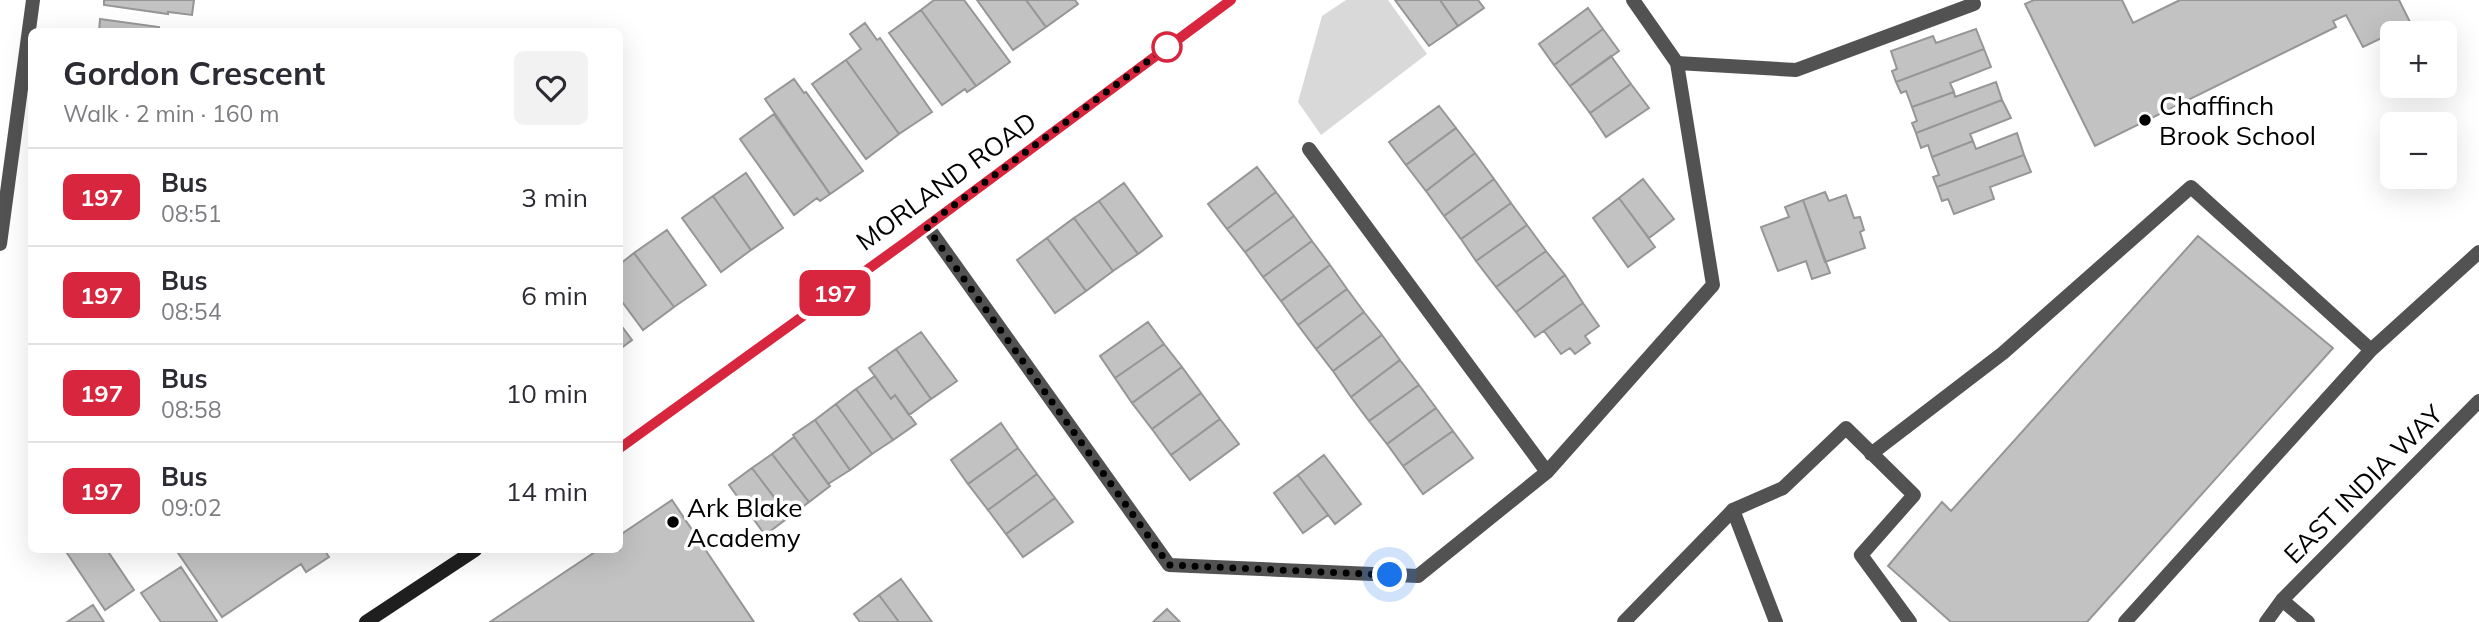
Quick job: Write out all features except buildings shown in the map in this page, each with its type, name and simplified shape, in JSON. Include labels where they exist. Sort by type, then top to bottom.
[{"type":"main road","name":"MORLAND ROAD","points":[[623,446],[1231,0]]},
{"type":"main road","points":[[366,622],[470,553]]},
{"type":"street","points":[[29,28],[33,0]]},
{"type":"street","points":[[926,226],[1169,565],[1418,576],[1547,472],[1713,285],[1677,63],[1633,0]]},
{"type":"street","points":[[1677,63],[1796,70],[1974,4]]},
{"type":"street","points":[[0,244],[28,37]]},
{"type":"street","points":[[1310,149],[1547,472]]},
{"type":"street","points":[[1871,454],[2003,353],[2191,187],[2371,350]]},
{"type":"street","points":[[2125,622],[2371,350],[2479,252]]},
{"type":"street","name":"EAST INDIA WAY","points":[[2266,622],[2282,600],[2479,401]]},
{"type":"street","points":[[1624,622],[1733,510],[1783,488],[1846,428],[1913,495],[1861,555],[1910,622]]},
{"type":"street","points":[[1733,510],[1776,622]]},
{"type":"street","name":"EAST INDIA WAY","points":[[2282,600],[2308,622]]},
{"type":"shaded area","points":[[1346,0],[1388,0],[1427,54],[1321,135],[1298,102],[1322,16]]},
{"type":"bus line","name":"197","points":[[623,446],[907,241],[1231,0]]},
{"type":"place","name":"Chaffinch Brook School","points":[[2145,120]]},
{"type":"place","name":"Ark Blake Academy","points":[[673,522]]},
{"type":"route","points":[[1167,47],[926,226],[1169,565],[1390,575]]}]
